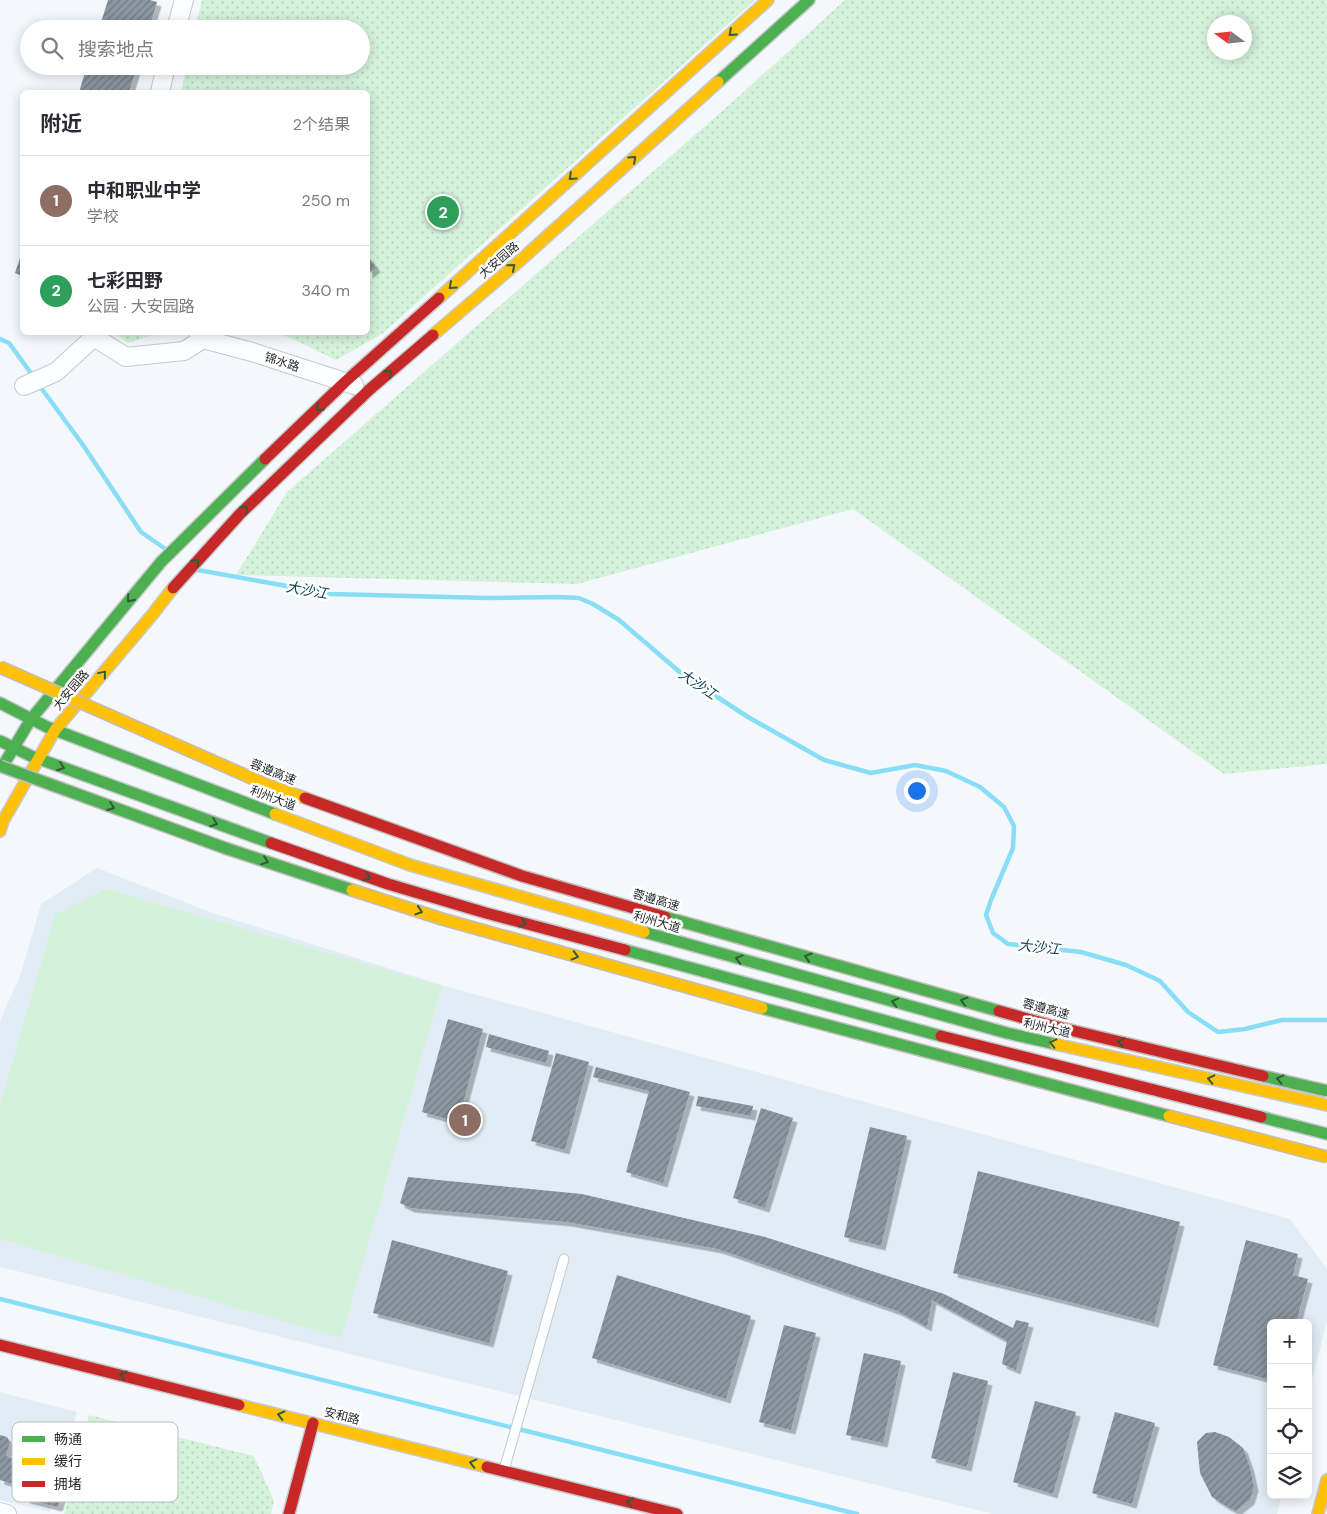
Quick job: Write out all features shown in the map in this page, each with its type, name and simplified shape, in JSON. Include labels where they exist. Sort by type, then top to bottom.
[{"type":"main road","points":[[0,771],[31,719],[161,562],[192,530],[345,382],[768,0]]},
{"type":"main road","name":"大安园路","points":[[0,831],[3,821],[55,730],[180,579],[240,514],[369,390],[523,258],[809,0]]},
{"type":"main road","name":"蓉遵高速","points":[[0,667],[265,784],[522,876],[1049,1025],[1327,1091]]},
{"type":"main road","name":"利州大道","points":[[0,703],[55,730],[410,864],[699,948],[1007,1033],[1327,1105]]},
{"type":"main road","points":[[0,741],[38,759],[388,884],[486,913],[939,1036],[1327,1134]]},
{"type":"main road","points":[[0,766],[225,848],[442,918],[777,1012],[1327,1158]]},
{"type":"main road","name":"安和路","points":[[0,1345],[678,1514]]},
{"type":"main road","points":[[289,1514],[312,1423]]},
{"type":"main road","points":[[1318,1514],[1327,1480]]},
{"type":"street","points":[[178,20],[184,0]]},
{"type":"street","points":[[160,90],[164,75]]},
{"type":"street","points":[[24,386],[56,372],[93,335],[126,357],[184,351],[200,336]]},
{"type":"street","name":"锦水路","points":[[200,336],[369,390]]},
{"type":"street","points":[[0,1512],[7,1514]]},
{"type":"lane","points":[[504,1470],[564,1259]]},
{"type":"shaded area","points":[[97,868],[210,912],[445,986],[1290,1219],[1327,1269],[1327,1322],[1312,1379],[1312,1319],[1267,1319],[1267,1499],[1281,1499],[1277,1514],[993,1514],[0,1267],[0,1021],[21,973],[41,904]]},
{"type":"shaded area","points":[[0,1392],[77,1412],[74,1422],[12,1422],[12,1502],[53,1502],[50,1512],[0,1500]]},
{"type":"green space","points":[[202,0],[755,0],[382,334],[336,360],[284,335],[370,335],[370,90],[181,90],[185,75],[370,75],[370,20],[197,20]]},
{"type":"green space","points":[[845,0],[1327,0],[1327,764],[1224,774],[853,509],[577,584],[236,575],[287,492],[729,105]]},
{"type":"green space","points":[[118,335],[153,335],[128,343]]},
{"type":"green space","points":[[106,889],[442,986],[341,1338],[0,1239],[0,1105],[55,915]]},
{"type":"green space","points":[[89,1415],[117,1422],[87,1422]]},
{"type":"green space","points":[[178,1437],[254,1456],[274,1501],[271,1514],[64,1514],[67,1502],[178,1502]]},
{"type":"building","points":[[108,0],[150,0],[157,2],[152,20],[102,20]]},
{"type":"building","points":[[84,75],[134,75],[130,90],[80,90]]},
{"type":"building","points":[[20,258],[20,275],[15,273]]},
{"type":"building","points":[[370,259],[376,268],[370,272]]},
{"type":"building","points":[[448,1019],[483,1029],[458,1122],[422,1112]]},
{"type":"building","points":[[489,1034],[549,1051],[546,1063],[486,1047]]},
{"type":"building","points":[[556,1053],[589,1062],[565,1150],[531,1141]]},
{"type":"building","points":[[596,1067],[690,1092],[663,1183],[626,1172],[649,1091],[593,1077]]},
{"type":"building","points":[[698,1096],[753,1106],[751,1116],[696,1106]]},
{"type":"building","points":[[761,1108],[793,1118],[765,1208],[733,1198]]},
{"type":"building","points":[[870,1127],[907,1136],[881,1246],[844,1237]]},
{"type":"building","points":[[978,1171],[1180,1222],[1154,1323],[953,1273]]},
{"type":"building","points":[[408,1177],[582,1194],[765,1237],[944,1294],[1013,1328],[1016,1320],[1029,1323],[1016,1370],[1002,1364],[1007,1341],[932,1300],[927,1327],[897,1311],[718,1249],[567,1222],[410,1208],[400,1203]]},
{"type":"building","points":[[392,1240],[508,1271],[489,1343],[373,1313]]},
{"type":"building","points":[[1246,1240],[1298,1254],[1293,1275],[1308,1279],[1297,1319],[1267,1319],[1267,1379],[1213,1365]]},
{"type":"building","points":[[617,1275],[751,1316],[726,1399],[592,1358]]},
{"type":"building","points":[[784,1325],[816,1333],[791,1430],[759,1422]]},
{"type":"building","points":[[864,1353],[901,1361],[883,1443],[846,1435]]},
{"type":"building","points":[[953,1372],[988,1381],[967,1467],[931,1458]]},
{"type":"building","points":[[1035,1401],[1076,1412],[1053,1494],[1013,1482]]},
{"type":"building","points":[[1115,1412],[1155,1423],[1132,1504],[1092,1493]]},
{"type":"building","points":[[1215,1432],[1229,1437],[1243,1448],[1250,1468],[1254,1487],[1250,1500],[1236,1511],[1212,1497],[1200,1473],[1197,1442],[1206,1433]]},
{"type":"building","points":[[0,1435],[7,1437],[10,1442],[6,1456],[12,1458],[12,1484],[0,1480]]},
{"type":"building","points":[[38,1502],[60,1502],[57,1507]]},
{"type":"waterway","name":"大沙江","points":[[0,339],[9,343],[33,376]]},
{"type":"waterway","name":"大沙江","points":[[39,385],[83,445],[141,532],[164,548]]},
{"type":"waterway","name":"大沙江","points":[[198,570],[331,594],[579,598],[619,620],[682,674],[748,717],[824,760],[871,773],[915,765],[946,771],[980,787],[1004,807],[1014,826],[1013,848],[986,915],[993,933],[1008,944],[1081,952],[1126,965],[1160,981],[1188,1012],[1218,1032],[1245,1029],[1282,1020],[1327,1020]]},
{"type":"waterway","points":[[0,1299],[857,1514]]},
{"type":"traffic: fast","points":[[718,82],[809,0]]},
{"type":"traffic: fast","points":[[4,764],[31,719],[161,562],[265,459]]},
{"type":"traffic: fast","points":[[0,703],[47,727],[275,814]]},
{"type":"traffic: fast","points":[[0,741],[31,756],[271,843]]},
{"type":"traffic: fast","points":[[0,766],[225,848],[352,890]]},
{"type":"traffic: fast","points":[[665,917],[999,1011]]},
{"type":"traffic: fast","points":[[644,932],[1007,1033],[1055,1044]]},
{"type":"traffic: fast","points":[[625,950],[941,1036]]},
{"type":"traffic: fast","points":[[762,1008],[1169,1116]]},
{"type":"traffic: fast","points":[[1263,1076],[1327,1091]]},
{"type":"traffic: fast","points":[[1261,1117],[1327,1134]]},
{"type":"traffic: slow","points":[[439,298],[768,0]]},
{"type":"traffic: slow","points":[[433,335],[523,258],[718,82]]},
{"type":"traffic: slow","points":[[0,831],[3,821],[55,730],[173,588]]},
{"type":"traffic: slow","points":[[0,667],[265,784],[305,798]]},
{"type":"traffic: slow","points":[[275,814],[410,865],[644,932]]},
{"type":"traffic: slow","points":[[352,890],[442,919],[762,1008]]},
{"type":"traffic: slow","points":[[1055,1044],[1327,1105]]},
{"type":"traffic: slow","points":[[1169,1116],[1327,1157]]},
{"type":"traffic: slow","points":[[239,1405],[487,1467]]},
{"type":"traffic: slow","points":[[1318,1514],[1327,1480]]},
{"type":"traffic: jam","points":[[265,459],[345,382],[439,298]]},
{"type":"traffic: jam","points":[[173,588],[240,514],[369,390],[433,335]]},
{"type":"traffic: jam","points":[[305,798],[522,876],[665,917]]},
{"type":"traffic: jam","points":[[271,843],[388,884],[486,913],[625,950]]},
{"type":"traffic: jam","points":[[999,1011],[1049,1025],[1263,1076]]},
{"type":"traffic: jam","points":[[941,1036],[1261,1117]]},
{"type":"traffic: jam","points":[[0,1345],[239,1405]]},
{"type":"traffic: jam","points":[[289,1514],[313,1423]]},
{"type":"traffic: jam","points":[[487,1467],[677,1514]]},
{"type":"place","name":"七彩田野","points":[[443,212]]},
{"type":"place","name":"中和职业中学","points":[[465,1120]]}]
